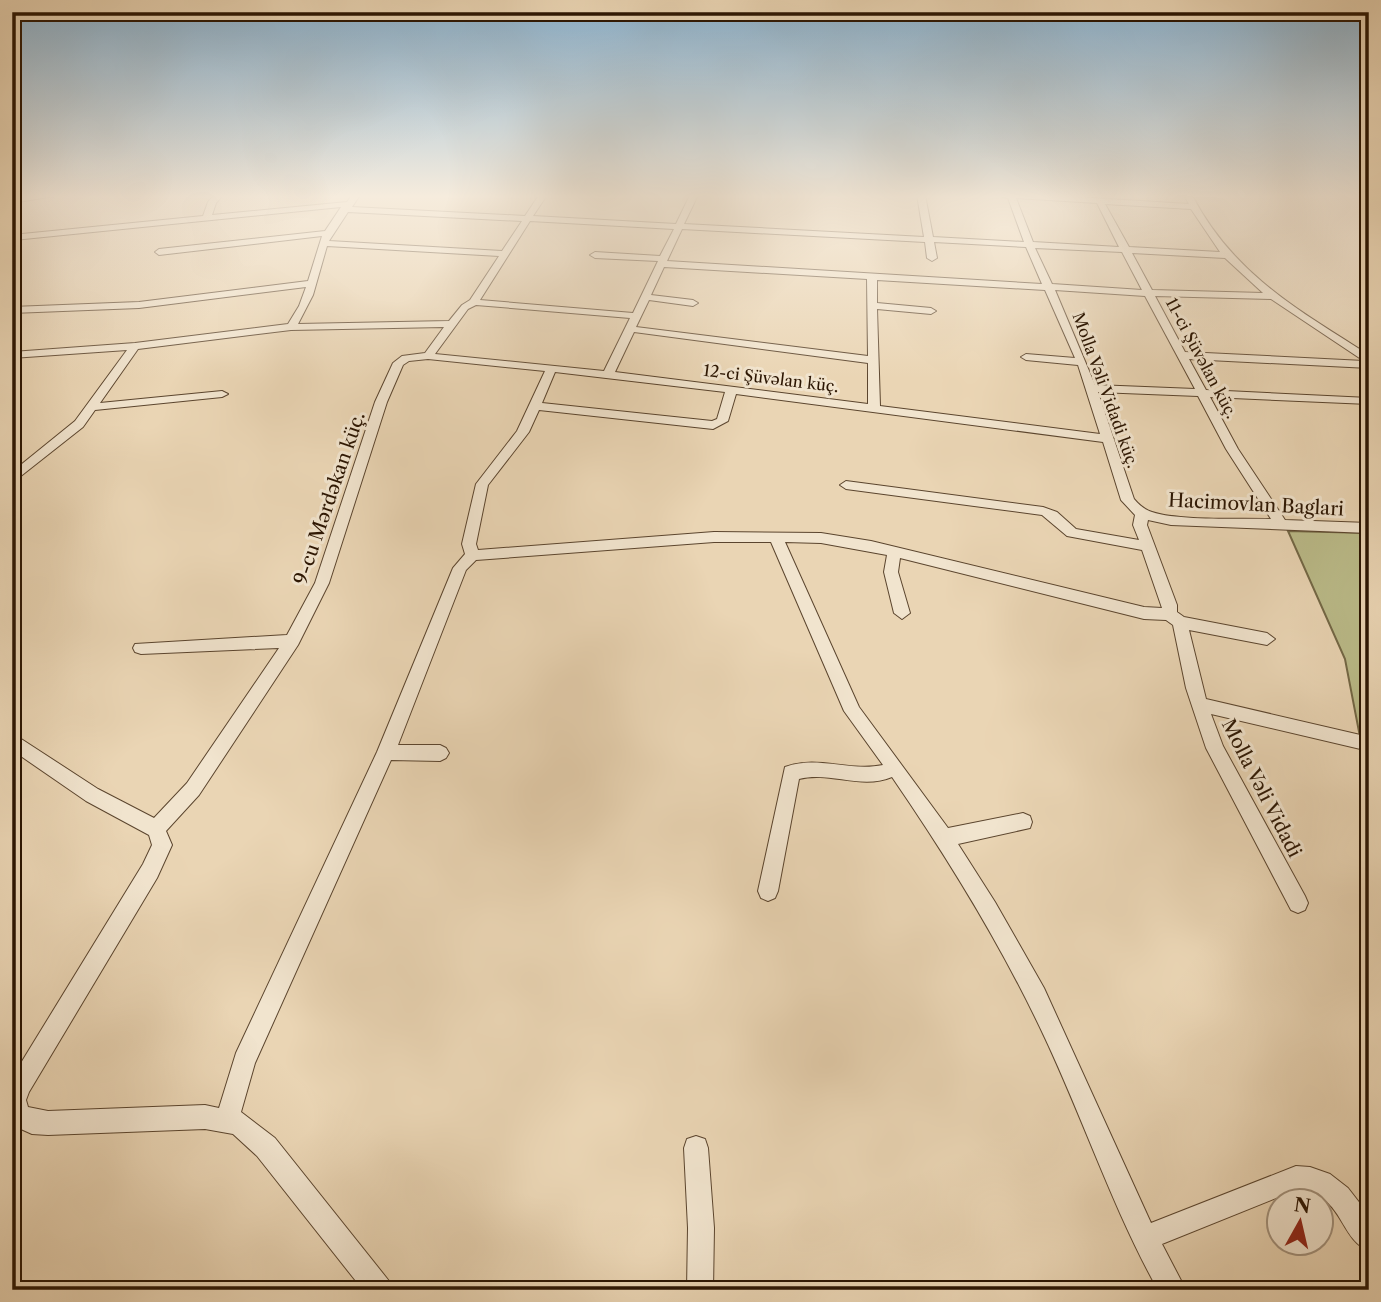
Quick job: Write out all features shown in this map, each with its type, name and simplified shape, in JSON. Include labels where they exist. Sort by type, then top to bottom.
[{"type":"street","points":[[291,327],[312,283],[320,256]]},
{"type":"street","points":[[428,356],[465,307],[474,302],[504,256]]},
{"type":"street","points":[[605,256],[1149,293],[1276,296]]},
{"type":"street","points":[[608,374],[666,256]]},
{"type":"street","name":"Molla Vəli Vidadi küç.","points":[[1036,256],[1082,362],[1128,500],[1142,514]]},
{"type":"street","name":"11-ci Şüvəlan küç.","points":[[1128,256],[1239,461],[1281,525]]},
{"type":"street","points":[[1227,256],[1276,296],[1369,362]]},
{"type":"street","points":[[872,276],[874,407]]},
{"type":"street","points":[[12,310],[139,305],[312,283]]},
{"type":"street","points":[[647,297],[693,303]]},
{"type":"street","points":[[474,302],[638,316]]},
{"type":"street","points":[[873,306],[930,311]]},
{"type":"street","points":[[12,355],[135,346],[291,327],[452,324]]},
{"type":"street","points":[[631,329],[873,360]]},
{"type":"street","points":[[12,479],[70,433],[93,407],[127,353],[135,346]]},
{"type":"street","points":[[1182,355],[1369,362]]},
{"type":"street","name":"12-ci Şüvəlan küç.","points":[[428,356],[732,389],[1108,439]]},
{"type":"street","name":"9-cu Mərdəkan küç.","points":[[156,829],[192,789],[292,641],[322,583],[381,402],[396,367],[406,358],[428,356]]},
{"type":"street","points":[[1026,357],[1082,362]]},
{"type":"street","points":[[471,555],[469,544],[482,484],[515,445],[552,369]]},
{"type":"street","points":[[1091,388],[1369,401]]},
{"type":"street","points":[[533,407],[713,425],[722,421],[732,389]]},
{"type":"street","points":[[93,407],[222,394]]},
{"type":"street","points":[[846,485],[1043,511],[1056,516],[1065,530],[1072,533],[1148,547]]},
{"type":"street","name":"Hacimovlan Baglari","points":[[1142,514],[1171,520],[1369,528]]},
{"type":"street","name":"Molla Vəli Vidadi","points":[[1142,514],[1140,525],[1170,605],[1215,748],[1298,903]]},
{"type":"street","points":[[777,537],[780,554],[852,711],[866,735],[895,768],[967,875],[1037,997],[1145,1238],[1172,1290]]},
{"type":"street","points":[[227,1119],[244,1061],[386,752],[460,568],[471,555],[603,543],[777,537],[838,540],[1144,613],[1267,639]]},
{"type":"street","points":[[894,552],[891,572],[902,613]]},
{"type":"street","points":[[141,648],[292,641]]},
{"type":"street","points":[[1199,704],[1369,744]]},
{"type":"street","points":[[16,748],[92,795],[156,829],[162,845],[159,855],[14,1109],[32,1122],[205,1117],[227,1119],[239,1124],[266,1147],[380,1290]]},
{"type":"street","points":[[386,752],[440,753]]},
{"type":"street","points":[[768,891],[791,773],[802,769],[871,778],[895,768]]},
{"type":"street","points":[[942,838],[1023,822]]},
{"type":"street","points":[[696,1148],[701,1228],[700,1290]]},
{"type":"street","points":[[1145,1238],[1296,1178],[1315,1178],[1326,1183],[1339,1196],[1369,1238]]},
{"type":"green space","points":[[1288,531],[1369,533],[1369,739],[1360,737],[1345,659]]}]
